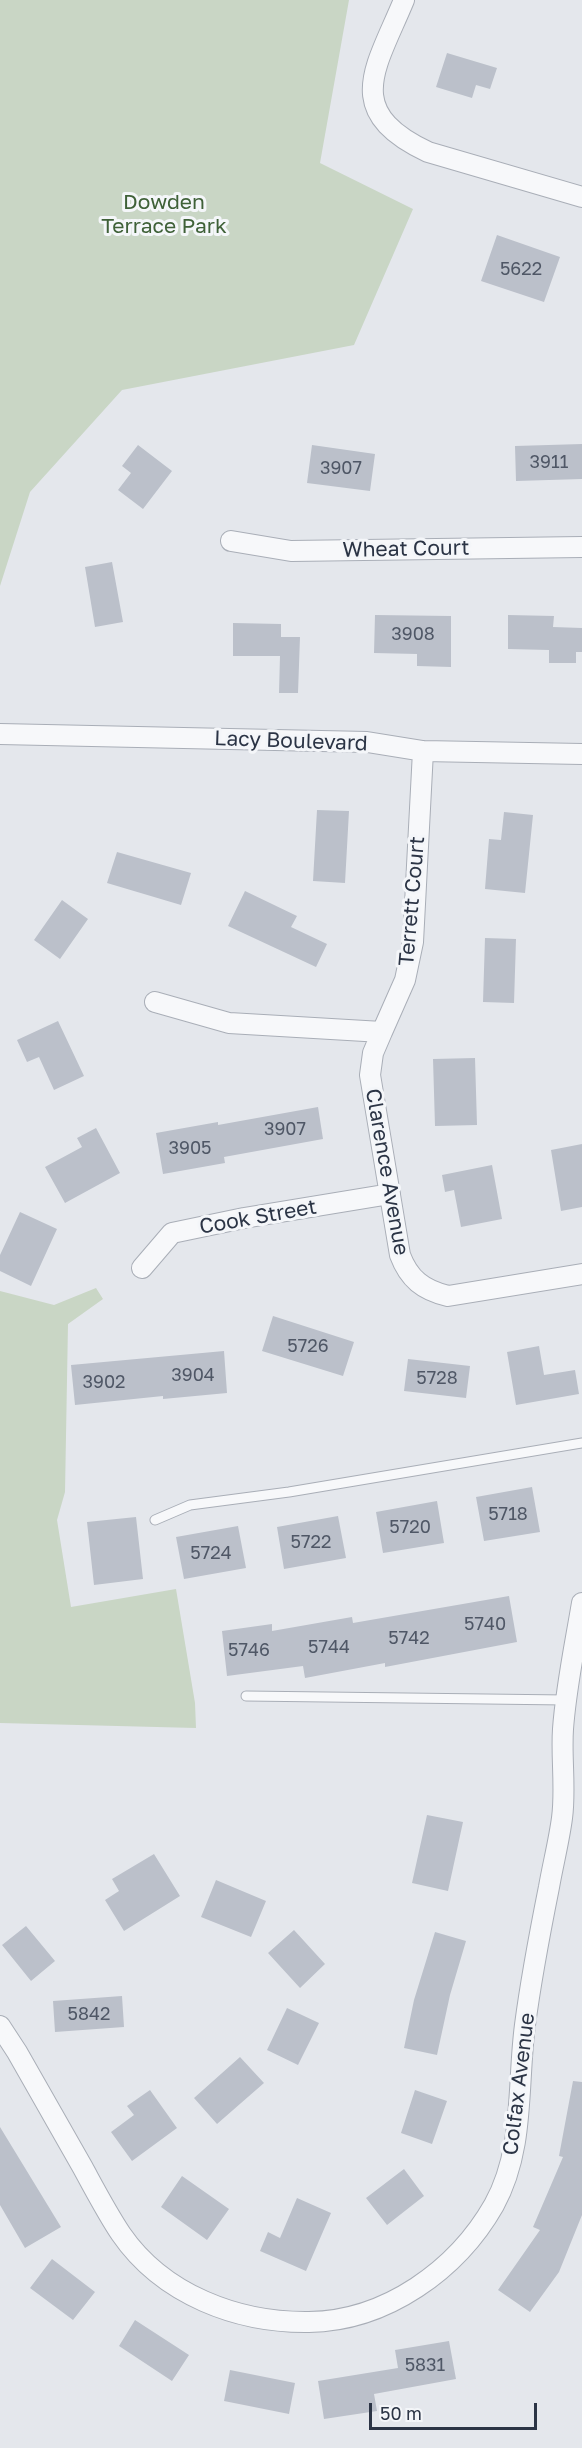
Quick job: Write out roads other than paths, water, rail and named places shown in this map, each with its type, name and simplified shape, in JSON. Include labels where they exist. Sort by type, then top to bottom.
[{"type":"street","points":[[404,0],[372,79],[371,95],[377,112],[388,127],[408,142],[428,152],[582,198]]},
{"type":"street","name":"Wheat Court","points":[[231,541],[291,551],[582,548]]},
{"type":"street","name":"Lacy Boulevard","points":[[0,734],[367,742],[423,751],[582,754]]},
{"type":"street","name":"Terrett Court","points":[[382,1032],[405,980],[413,942],[423,751]]},
{"type":"street","points":[[155,1002],[229,1023],[382,1032]]},
{"type":"street","name":"Clarence Avenue","points":[[382,1032],[373,1053],[370,1075],[400,1255],[406,1269],[416,1282],[431,1292],[448,1296],[582,1274]]},
{"type":"street","name":"Cook Street","points":[[142,1268],[172,1233],[244,1218],[390,1194]]},
{"type":"street","name":"Colfax Avenue","points":[[0,2026],[120,2233],[151,2267],[180,2289],[213,2306],[249,2317],[284,2322],[316,2322],[351,2316],[384,2305],[415,2289],[448,2264],[475,2234],[495,2203],[509,2169],[517,2136],[525,2026],[563,1815],[562,1731],[582,1603]]},
{"type":"lane","points":[[155,1520],[190,1504],[289,1492],[582,1443]]},
{"type":"lane","points":[[246,1696],[566,1700]]},
{"type":"park label","name":"Dowden Terrace Park","points":[[164,214]]}]
